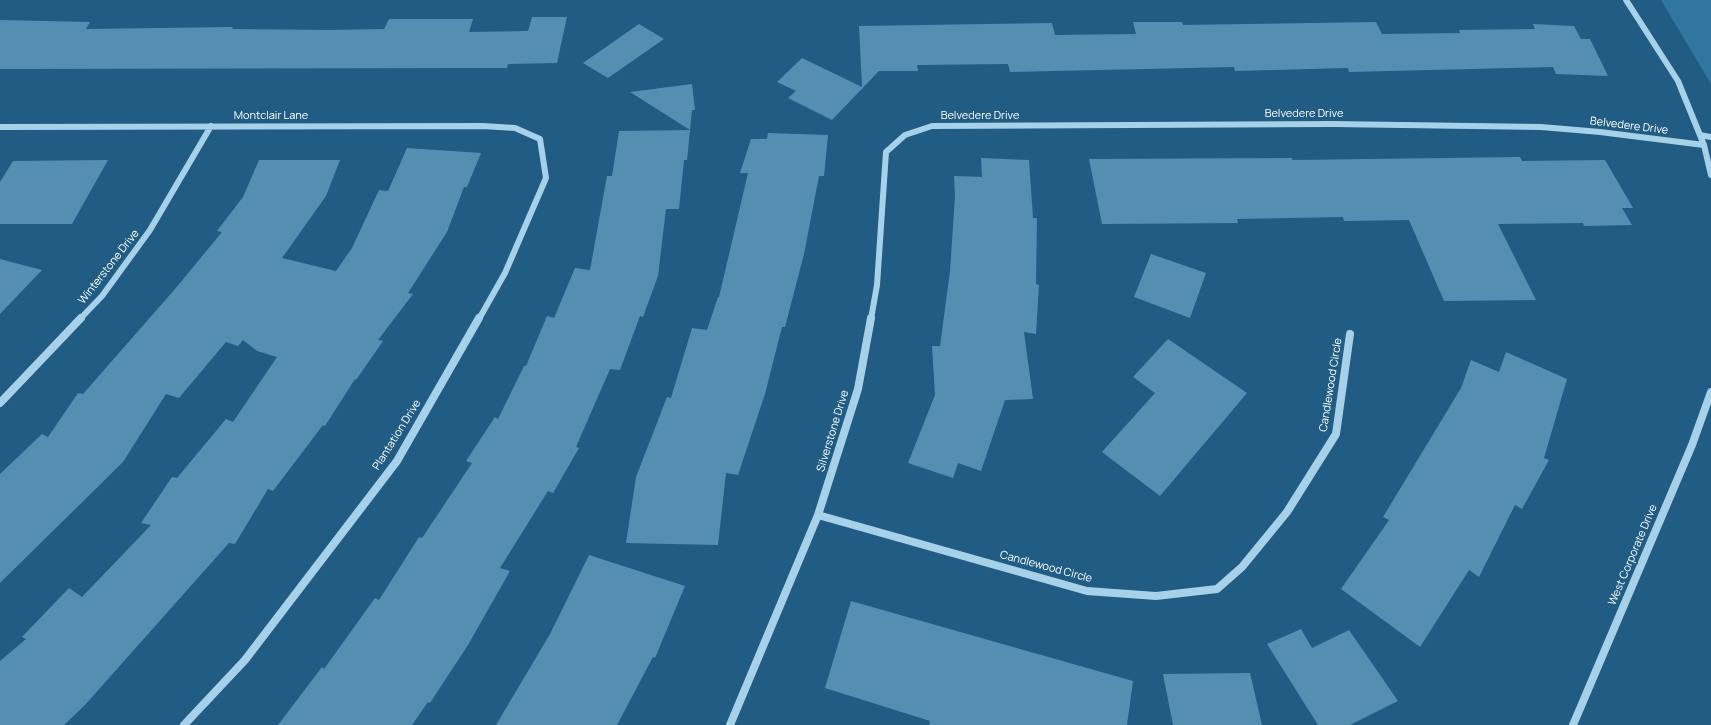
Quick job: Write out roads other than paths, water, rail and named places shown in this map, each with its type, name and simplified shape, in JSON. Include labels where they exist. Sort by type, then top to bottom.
[{"type":"street","points":[[1626,0],[1678,81],[1704,145],[1711,175]]},
{"type":"street","name":"Belvedere Drive","points":[[904,135],[932,126],[1373,124],[1541,127],[1600,132],[1704,145]]},
{"type":"street","name":"Winterstone Drive","points":[[0,403],[102,296],[150,230],[211,126]]},
{"type":"street","name":"Montclair Lane","points":[[0,127],[482,126],[515,128],[540,139]]},
{"type":"street","name":"Silverstone Drive","points":[[730,725],[818,515],[859,382],[877,286],[886,152],[904,135]]},
{"type":"street","points":[[1700,135],[1711,137]]},
{"type":"street","name":"Plantation Drive","points":[[184,725],[245,660],[397,461],[505,273],[546,178],[540,139]]},
{"type":"street","name":"Candlewood Circle","points":[[818,515],[1087,591],[1156,596],[1216,589],[1242,567],[1287,512],[1336,434],[1350,334]]},
{"type":"street","name":"West Corporate Drive","points":[[1573,725],[1692,445],[1711,392]]}]
